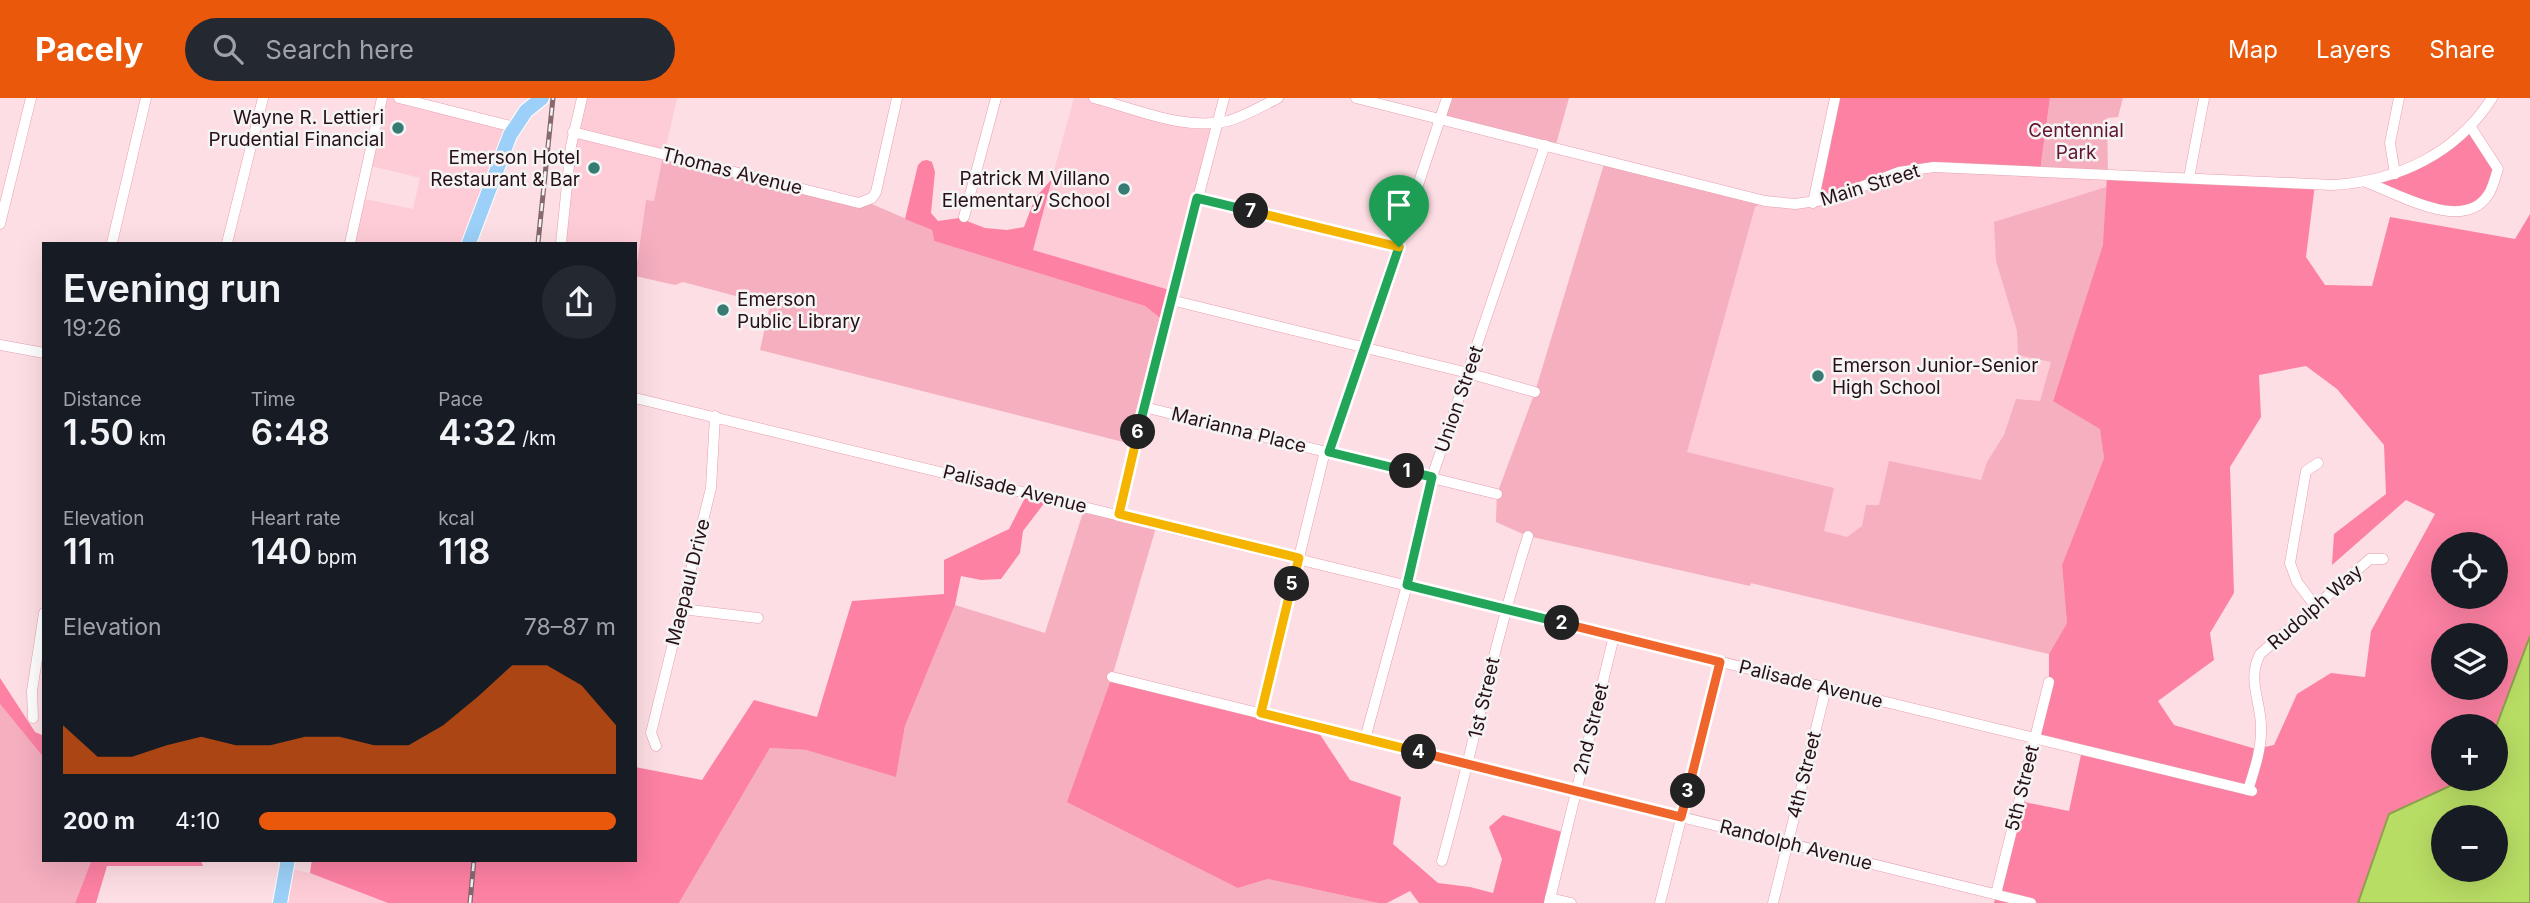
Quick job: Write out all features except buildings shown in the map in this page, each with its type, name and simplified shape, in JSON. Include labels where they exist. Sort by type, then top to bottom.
[{"type":"main road","points":[[469,242],[514,127],[527,104],[542,98]]},
{"type":"main road","points":[[280,903],[287,862]]},
{"type":"street","points":[[0,224],[31,98]]},
{"type":"street","points":[[112,242],[146,98]]},
{"type":"street","points":[[227,242],[263,98]]},
{"type":"street","points":[[350,242],[382,98]]},
{"type":"street","points":[[399,98],[514,127]]},
{"type":"street","points":[[561,242],[573,132],[582,98]]},
{"type":"street","name":"Thomas Avenue","points":[[573,132],[859,203],[872,198],[879,181],[897,98]]},
{"type":"street","points":[[964,217],[996,98]]},
{"type":"street","points":[[1094,98],[1198,124],[1244,115],[1278,98]]},
{"type":"street","points":[[1119,514],[1224,98]]},
{"type":"street","name":"Main Street","points":[[1356,98],[1765,201],[1795,204],[1813,203],[1847,194],[1899,172],[1934,167],[2333,185],[2365,182],[2395,174],[2441,151],[2470,126],[2492,98]]},
{"type":"street","points":[[1261,713],[1327,452],[1399,247],[1447,98]]},
{"type":"street","points":[[1813,203],[1835,98]]},
{"type":"street","points":[[2189,178],[2204,98]]},
{"type":"street","points":[[2395,174],[2390,144],[2399,98]]},
{"type":"street","points":[[2365,182],[2444,212],[2466,212],[2480,204],[2489,194],[2498,169],[2470,126]]},
{"type":"street","name":"Union Street","points":[[1365,739],[1407,585],[1432,477],[1545,145]]},
{"type":"street","points":[[1197,198],[1399,247]]},
{"type":"street","points":[[1171,300],[1535,392]]},
{"type":"street","points":[[0,345],[42,353]]},
{"type":"street","name":"Palisade Avenue","points":[[637,398],[2250,790]]},
{"type":"street","name":"Marianna Place","points":[[1144,407],[1497,494]]},
{"type":"street","name":"Maepaul Drive","points":[[656,746],[651,733],[711,488],[715,416]]},
{"type":"street","points":[[2316,607],[2297,582],[2290,564],[2306,471],[2318,463]]},
{"type":"street","name":"1st Street","points":[[1442,861],[1469,764],[1505,608],[1528,536]]},
{"type":"street","name":"Rudolph Way","points":[[2250,790],[2261,740],[2260,715],[2253,684],[2256,664],[2267,647],[2370,559],[2383,559]]},
{"type":"street","points":[[682,609],[758,618]]},
{"type":"street","points":[[33,718],[32,691],[42,626]]},
{"type":"street","name":"2nd Street","points":[[1550,901],[1614,636]]},
{"type":"street","points":[[1660,903],[1720,662]]},
{"type":"street","name":"Randolph Avenue","points":[[1112,677],[2031,903]]},
{"type":"street","name":"5th Street","points":[[1996,894],[2049,682]]},
{"type":"street","name":"4th Street","points":[[1773,903],[1826,688]]},
{"type":"street","points":[[1550,901],[1571,903]]},
{"type":"shaded area","points":[[382,98],[399,98],[514,127],[469,242],[350,242],[360,198],[413,209],[420,178],[367,165]]},
{"type":"shaded area","points":[[582,98],[677,98],[654,201],[646,200],[637,259],[637,242],[561,242]]},
{"type":"shaded area","name":"Patrick M Villano Elementary School","points":[[1074,98],[1091,98],[1216,124],[1173,291],[1032,250]]},
{"type":"shaded area","points":[[1835,98],[2050,98],[2040,171],[1934,167],[1813,203]]},
{"type":"shaded area","points":[[2470,126],[2498,169],[2489,194],[2457,213],[2366,182],[2395,174]]},
{"type":"shaded area","points":[[927,160],[932,162],[935,172],[931,213],[938,221],[959,218],[985,228],[1007,230],[1024,227],[1035,198],[1052,179],[1033,250],[1173,291],[1165,322],[1145,306],[934,241],[932,230],[905,219],[918,165]]},
{"type":"shaded area","points":[[1605,161],[1795,204],[1916,168],[2107,175],[2104,245],[2067,623],[2049,654],[1755,584],[1528,536],[1496,522],[1497,494],[1535,392]]},
{"type":"shaded area","points":[[2107,175],[2315,184],[2306,257],[2325,285],[2372,286],[2390,217],[2515,239],[2530,214],[2530,636],[2508,695],[2508,623],[2431,623],[2431,700],[2506,700],[2501,714],[2431,714],[2431,791],[2439,791],[2389,814],[2358,903],[1994,903],[2019,801],[2069,811],[2082,750],[2035,738],[2049,682],[2049,654],[2067,623],[2062,565],[2104,458],[2100,429],[2053,401],[2103,245]],"holes":[[[2306,366],[2337,389],[2384,445],[2386,494],[2334,534],[2332,565],[2406,500],[2435,514],[2371,631],[2365,677],[2331,673],[2297,694],[2274,745],[2256,749],[2174,725],[2158,701],[2214,660],[2210,633],[2234,593],[2230,467],[2261,417],[2259,375]]]},
{"type":"shaded area","points":[[1028,492],[1049,497],[1023,531],[1020,553],[1001,579],[981,580],[961,576],[955,605],[905,726],[896,777],[806,750],[770,748],[679,903],[388,903],[310,873],[312,862],[637,862],[637,767],[702,780],[754,700],[817,717],[852,601],[944,594],[944,560],[1009,529]]},
{"type":"shaded area","points":[[2530,636],[2530,903],[2358,903],[2389,814],[2439,791],[2508,791],[2508,714],[2501,714]]},
{"type":"shaded area","points":[[1112,677],[1315,727],[1350,780],[1401,797],[1393,844],[1438,883],[1493,893],[1502,859],[1489,827],[1503,815],[1566,833],[1550,898],[1571,903],[1419,903],[1410,891],[1387,903],[1378,903],[1268,879],[1238,888],[1067,802]]},
{"type":"shaded area","points":[[0,678],[35,732],[42,735],[42,756],[0,704]]},
{"type":"shaded area","points":[[91,862],[201,862],[203,866],[107,866],[96,903],[75,903]]},
{"type":"shaded area","points":[[286,868],[310,873],[388,903],[280,903]]},
{"type":"green space","points":[[1447,98],[1569,98],[1555,148],[1442,120]]},
{"type":"green space","name":"Centennial Park","points":[[2050,98],[2123,98],[2118,117],[2107,118],[2108,175],[2040,171]]},
{"type":"green space","points":[[663,156],[867,202],[932,230],[934,241],[1145,306],[1165,322],[1135,445],[760,350],[770,305],[683,282],[675,285],[637,276],[646,200],[654,201]]},
{"type":"green space","points":[[1605,161],[1765,201],[1755,207],[1687,452],[1834,488],[1824,531],[1847,537],[1862,526],[1866,505],[1879,505],[1889,461],[1981,480],[1987,462],[2004,435],[2016,399],[2040,401],[2051,362],[2018,355],[2017,331],[1996,261],[1994,222],[2106,187],[2104,245],[2053,400],[2101,429],[2104,458],[2062,565],[2067,623],[2049,654],[1751,583],[1750,586],[1528,536],[1496,522],[1497,494],[1535,392]]},
{"type":"green space","points":[[1085,506],[1157,524],[1112,677],[1238,888],[1268,879],[1378,903],[679,903],[770,748],[806,750],[896,776],[905,726],[955,605],[1045,633]]},
{"type":"green space","points":[[0,704],[42,756],[42,862],[91,862],[75,903],[0,903]]},
{"type":"railway","points":[[538,242],[553,98]]},
{"type":"railway","points":[[470,903],[474,862]]},
{"type":"place","name":"Wayne R. Lettieri Prudential Financial","points":[[398,128]]},
{"type":"place","name":"Emerson Hotel Restaurant & Bar","points":[[594,168]]},
{"type":"place","name":"Patrick M Villano Elementary School","points":[[1124,189]]},
{"type":"place","name":"Emerson Public Library","points":[[723,310]]},
{"type":"place","name":"Emerson Junior-Senior High School","points":[[1818,376]]},
{"type":"route","points":[[1197,198],[1399,247],[1329,452],[1432,477],[1407,585],[1720,662],[1681,817],[1261,713],[1299,558],[1119,514],[1197,198]]}]
